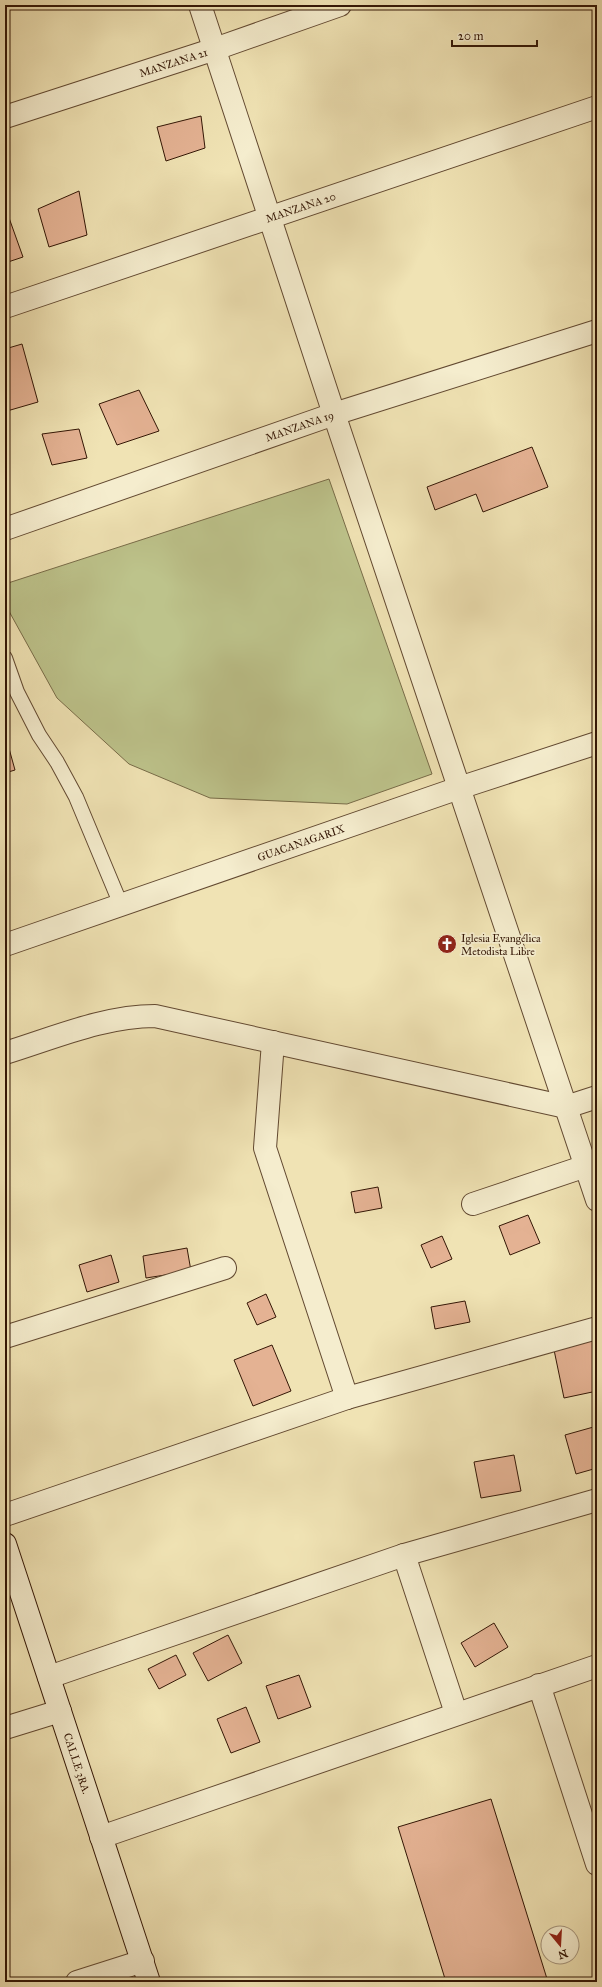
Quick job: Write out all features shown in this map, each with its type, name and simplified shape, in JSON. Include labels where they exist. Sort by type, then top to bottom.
[{"type":"street","points":[[200,5],[271,216],[334,414],[597,1200]]},
{"type":"street","name":"MANZANA 21","points":[[5,117],[340,5]]},
{"type":"street","name":"MANZANA 20","points":[[5,307],[597,107]]},
{"type":"street","name":"MANZANA 19","points":[[5,529],[334,414],[597,331]]},
{"type":"street","name":"GUACANAGARIX","points":[[5,945],[459,788],[597,743]]},
{"type":"street","points":[[5,1053],[132,1016],[155,1016],[566,1107],[597,1097]]},
{"type":"street","points":[[273,1042],[265,1148],[348,1398]]},
{"type":"street","points":[[473,1204],[586,1166]]},
{"type":"street","points":[[5,1337],[225,1268]]},
{"type":"street","points":[[5,1515],[348,1398],[597,1328]]},
{"type":"street","points":[[49,1677],[404,1555],[597,1500]]},
{"type":"street","name":"CALLE 3RA.","points":[[5,1544],[150,1982]]},
{"type":"street","points":[[404,1555],[456,1713]]},
{"type":"street","points":[[101,1837],[456,1713],[597,1666]]},
{"type":"street","points":[[539,1685],[597,1864]]},
{"type":"street","points":[[5,1728],[60,1711]]},
{"type":"street","points":[[77,1982],[143,1961]]},
{"type":"lane","points":[[5,658],[17,692],[39,735],[58,762],[76,797],[120,905]]},
{"type":"green space","points":[[329,479],[432,774],[347,804],[210,798],[129,764],[57,698],[5,604],[5,584]]},
{"type":"building","points":[[201,116],[205,148],[166,161],[157,127]]},
{"type":"building","points":[[79,191],[87,235],[49,247],[38,209]]},
{"type":"building","points":[[8,215],[23,257],[5,263],[5,216]]},
{"type":"building","points":[[22,344],[38,402],[7,411],[5,403],[5,349]]},
{"type":"building","points":[[139,390],[159,431],[117,445],[99,404]]},
{"type":"building","points":[[79,429],[87,458],[52,465],[42,434]]},
{"type":"building","points":[[532,447],[548,487],[483,512],[476,494],[435,510],[427,487]]},
{"type":"building","points":[[5,734],[15,770],[5,773]]},
{"type":"building","points":[[378,1187],[382,1208],[355,1213],[351,1192]]},
{"type":"building","points":[[528,1215],[540,1243],[510,1255],[499,1226]]},
{"type":"building","points":[[442,1236],[452,1259],[431,1268],[421,1245]]},
{"type":"building","points":[[187,1248],[191,1271],[146,1278],[143,1256]]},
{"type":"building","points":[[111,1255],[119,1282],[87,1292],[79,1265]]},
{"type":"building","points":[[266,1294],[276,1317],[257,1325],[247,1303]]},
{"type":"building","points":[[465,1301],[470,1322],[435,1329],[431,1307]]},
{"type":"building","points":[[597,1337],[597,1391],[564,1398],[553,1345]]},
{"type":"building","points":[[272,1345],[291,1391],[253,1406],[234,1360]]},
{"type":"building","points":[[597,1426],[597,1468],[576,1474],[565,1435]]},
{"type":"building","points":[[514,1455],[521,1491],[481,1498],[474,1462]]},
{"type":"building","points":[[494,1623],[508,1647],[475,1667],[461,1643]]},
{"type":"building","points":[[228,1635],[242,1663],[208,1681],[193,1653]]},
{"type":"building","points":[[176,1655],[186,1675],[159,1689],[148,1669]]},
{"type":"building","points":[[299,1675],[311,1707],[278,1719],[266,1686]]},
{"type":"building","points":[[246,1707],[260,1742],[231,1753],[217,1719]]},
{"type":"building","points":[[491,1799],[540,1956],[540,1965],[543,1965],[548,1982],[446,1982],[398,1827]]},
{"type":"place","name":"Iglesia Evangélica Metodista Libre","points":[[447,944]]}]
